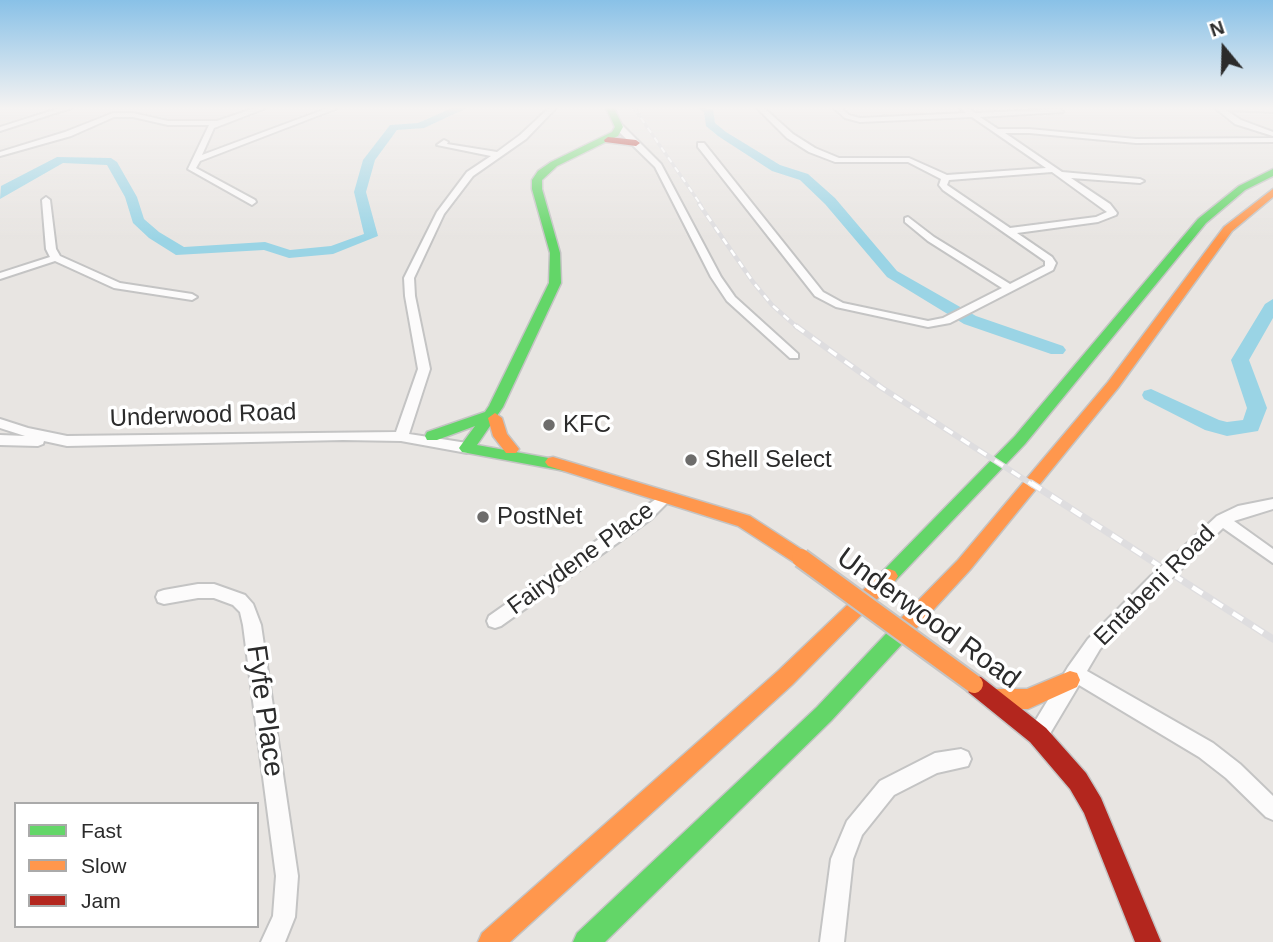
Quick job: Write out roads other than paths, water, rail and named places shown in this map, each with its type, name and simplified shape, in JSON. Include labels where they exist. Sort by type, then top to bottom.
[{"type":"main road","points":[[476,446],[555,283],[555,253],[537,189],[537,180],[554,164],[581,152]]},
{"type":"main road","points":[[491,942],[785,678],[939,527],[1020,440],[1202,220],[1242,188],[1273,172]]},
{"type":"main road","points":[[586,942],[824,714],[964,565],[1113,385],[1228,229],[1273,192]]},
{"type":"main road","points":[[432,436],[494,413]]},
{"type":"main road","points":[[494,413],[500,436],[510,449]]},
{"type":"main road","name":"Underwood Road","points":[[476,446],[510,449],[744,520],[801,558],[974,684],[1038,735],[1063,761],[1093,806],[1148,942]]},
{"type":"main road","name":"Underwood Road","points":[[476,446],[565,466]]},
{"type":"main road","points":[[994,699],[1027,699],[1072,677]]},
{"type":"street","points":[[199,152],[192,169],[194,171],[252,202]]},
{"type":"street","points":[[195,160],[217,152]]},
{"type":"street","points":[[484,152],[496,154]]},
{"type":"street","points":[[405,438],[424,369],[409,278],[440,214],[470,174],[499,152]]},
{"type":"street","points":[[644,152],[663,172],[724,290],[737,306],[794,356]]},
{"type":"street","points":[[707,152],[825,299],[840,305],[922,323],[946,321],[1049,268],[1051,263],[946,188],[943,185],[946,178]]},
{"type":"street","points":[[816,152],[829,158],[855,162],[909,160],[946,178],[1054,172],[1140,181]]},
{"type":"street","points":[[1009,231],[1110,216],[1113,213],[1107,206],[1026,152]]},
{"type":"street","points":[[46,200],[51,249],[56,258],[118,286],[191,297]]},
{"type":"street","points":[[908,220],[931,239],[1009,288]]},
{"type":"street","points":[[0,276],[56,258]]},
{"type":"street","name":"Underwood Road","points":[[0,423],[67,441],[318,436],[405,438],[476,446]]},
{"type":"street","name":"Underwood Road","points":[[405,438],[432,436],[476,446]]},
{"type":"street","points":[[0,440],[67,441]]},
{"type":"street","name":"Fairydene Place","points":[[495,621],[646,515],[666,497]]},
{"type":"street","name":"Entabeni Road","points":[[1038,735],[1072,677],[1101,635],[1222,520],[1238,512],[1273,504]]},
{"type":"street","points":[[1222,520],[1273,557]]},
{"type":"street","name":"Fyfe Place","points":[[164,597],[198,591],[226,593],[239,600],[247,610],[252,625],[287,876],[284,917],[273,942]]},
{"type":"street","points":[[1072,677],[1206,750],[1233,771],[1273,810]]},
{"type":"street","points":[[832,942],[842,859],[854,828],[887,788],[935,763],[961,758]]},
{"type":"waterway","points":[[0,195],[5,189],[61,159],[111,162],[131,197],[138,220],[154,235],[181,252],[265,246],[289,254],[333,250],[371,236],[360,192],[369,160],[375,152]]},
{"type":"waterway","points":[[751,152],[776,168],[804,177],[830,201],[892,274],[970,320],[1057,350]]},
{"type":"waterway","points":[[1151,395],[1212,425],[1227,429],[1251,426],[1257,408],[1240,360],[1273,304]]},
{"type":"railway","points":[[664,152],[701,205]]},
{"type":"railway","points":[[699,204],[753,282],[772,305],[798,328]]},
{"type":"railway","points":[[796,326],[882,388],[1033,485]]},
{"type":"railway","points":[[1031,483],[1273,639]]},
{"type":"place","name":"KFC","points":[[549,425]]},
{"type":"place","name":"Shell Select","points":[[691,460]]},
{"type":"place","name":"PostNet","points":[[483,517]]}]
